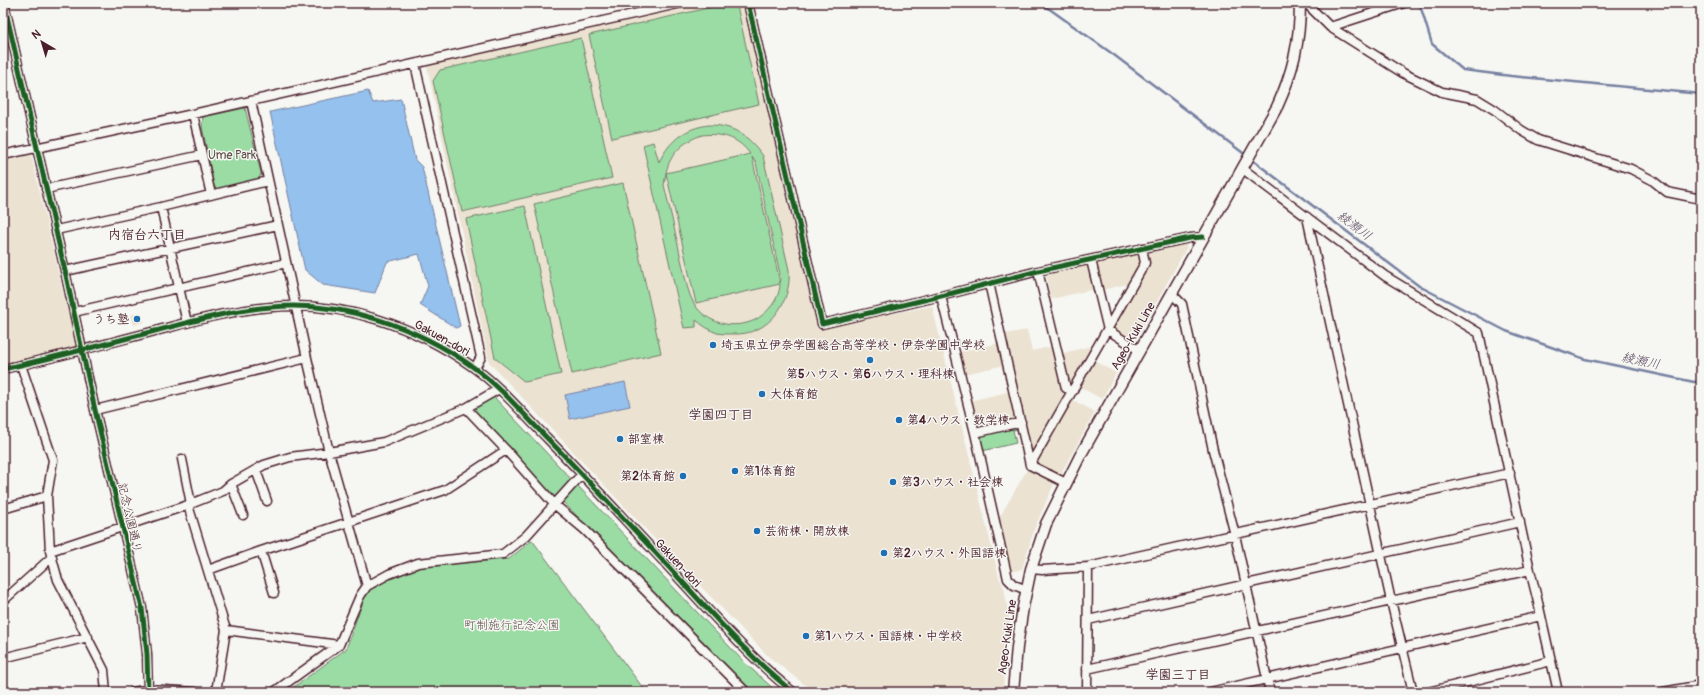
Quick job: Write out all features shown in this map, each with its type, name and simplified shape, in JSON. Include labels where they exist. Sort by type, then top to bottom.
[{"type":"main road","name":"Ageo-Kuki Line","points":[[1013,692],[1017,646],[1027,590],[1046,524],[1066,483],[1277,107],[1290,76],[1298,43],[1300,4]]},
{"type":"street","name":"記念公園通り","points":[[4,3],[56,230],[95,410],[142,608],[147,654],[148,691]]},
{"type":"street","points":[[3,155],[194,114],[452,54],[682,3]]},
{"type":"street","points":[[748,3],[822,324],[1038,271],[1190,238],[1203,237]]},
{"type":"street","points":[[1330,27],[1404,3]]},
{"type":"street","points":[[1300,4],[1308,5],[1330,27],[1376,57],[1442,92],[1477,99],[1538,140],[1631,169],[1652,180],[1667,192],[1701,199]]},
{"type":"street","points":[[414,64],[481,357],[475,368]]},
{"type":"street","points":[[251,101],[295,306],[329,452],[367,586]]},
{"type":"street","points":[[194,114],[211,195]]},
{"type":"street","points":[[46,189],[202,156]]},
{"type":"street","points":[[1244,168],[1385,276],[1479,333],[1558,692]]},
{"type":"street","points":[[56,230],[161,207],[268,181]]},
{"type":"street","points":[[161,207],[187,323]]},
{"type":"street","points":[[1308,216],[1391,601],[1413,692]]},
{"type":"street","points":[[65,271],[278,225]]},
{"type":"street","points":[[1030,465],[1145,263],[1142,248]]},
{"type":"street","points":[[1091,260],[1108,330],[1140,351]]},
{"type":"street","points":[[74,312],[286,264]]},
{"type":"street","points":[[1038,271],[1066,388],[1073,391]]},
{"type":"street","points":[[989,284],[1030,465]]},
{"type":"street","points":[[1172,294],[1182,304],[1213,450],[1235,535],[1270,692]]},
{"type":"street","points":[[941,296],[975,433],[1008,579],[1011,584],[1027,590]]},
{"type":"street","name":"Gakuen-dori","points":[[3,369],[187,323],[249,310],[295,306],[330,309],[380,320],[430,340],[475,368],[499,389],[582,474],[745,650],[793,692]]},
{"type":"street","points":[[95,410],[307,358]]},
{"type":"street","points":[[21,365],[52,460],[47,496],[51,554],[58,580],[104,670],[106,692]]},
{"type":"street","points":[[3,601],[51,554],[122,526],[223,491],[231,484],[264,465],[290,457],[329,452],[384,442],[466,408],[499,389]]},
{"type":"street","points":[[466,408],[554,504],[585,530],[746,692]]},
{"type":"street","points":[[975,433],[1021,422]]},
{"type":"street","points":[[208,570],[445,490],[506,450]]},
{"type":"street","points":[[182,458],[189,504],[226,630],[216,692]]},
{"type":"street","points":[[1030,465],[1066,483]]},
{"type":"street","points":[[256,470],[267,501]]},
{"type":"street","points":[[1032,569],[1042,570],[1088,567],[1510,473]]},
{"type":"street","points":[[274,692],[338,645],[360,596],[367,586],[389,574],[418,563],[503,554],[526,536],[582,474]]},
{"type":"street","points":[[231,484],[243,515]]},
{"type":"street","points":[[3,509],[47,496]]},
{"type":"street","points":[[1088,620],[1520,522]]},
{"type":"street","points":[[261,551],[274,593]]},
{"type":"street","points":[[1087,692],[1088,567]]},
{"type":"street","points":[[1087,669],[1530,570]]},
{"type":"street","points":[[1210,692],[1541,616]]},
{"type":"street","points":[[226,630],[338,645]]},
{"type":"street","points":[[3,658],[88,637]]},
{"type":"street","points":[[1428,692],[1551,661]]},
{"type":"street","points":[[1663,692],[1701,685]]},
{"type":"street","points":[[133,692],[195,692]]},
{"type":"shaded area","name":"埼玉県立伊奈学園総合高等学校・伊奈学園中学校","points":[[708,3],[744,3],[817,328],[932,306],[999,577],[1004,588],[1010,623],[1005,645],[1003,692],[818,692],[804,684],[769,657],[652,536],[489,362],[427,66]]},
{"type":"shaded area","points":[[31,155],[76,347],[3,364],[3,161]]},
{"type":"shaded area","points":[[1185,243],[1187,247],[1136,339],[1132,341],[1114,331],[1114,327],[1150,264],[1148,254],[1150,251]]},
{"type":"shaded area","points":[[1140,253],[1141,263],[1131,283],[1102,290],[1096,266],[1098,262]]},
{"type":"shaded area","points":[[1086,265],[1089,267],[1094,289],[1051,299],[1046,274]]},
{"type":"shaded area","name":"うち塾","points":[[141,312],[144,322],[134,325],[131,315]]},
{"type":"shaded area","points":[[1027,330],[1032,351],[1053,346],[1065,396],[1036,450],[1031,449],[1005,334]]},
{"type":"shaded area","points":[[1000,343],[1005,365],[964,374],[959,352]]},
{"type":"shaded area","points":[[1096,345],[1074,381],[1069,382],[1063,353]]},
{"type":"shaded area","points":[[1094,361],[1116,373],[1102,399],[1080,387]]},
{"type":"shaded area","points":[[1011,391],[1017,416],[1015,419],[980,428],[976,426],[970,401]]},
{"type":"shaded area","points":[[1073,400],[1095,412],[1060,475],[1056,476],[1038,466],[1037,462]]},
{"type":"shaded area","points":[[1028,468],[1054,484],[1035,527],[1022,569],[1010,572],[998,520]]},
{"type":"green space","points":[[730,3],[737,6],[759,104],[612,138],[589,35]]},
{"type":"green space","points":[[581,38],[612,178],[462,212],[433,81],[440,70]]},
{"type":"green space","name":"Ume Park","points":[[245,108],[261,173],[259,180],[218,189],[214,186],[202,126],[203,117]]},
{"type":"green space","points":[[709,125],[726,127],[740,133],[758,149],[763,156],[789,270],[789,282],[782,305],[767,323],[746,333],[717,333],[696,320],[696,327],[684,328],[643,145],[653,142],[659,162],[673,141],[686,132]],"holes":[[[702,135],[729,137],[745,148],[750,154],[666,173],[674,154],[684,144]],[[752,157],[756,163],[781,279],[780,283]],[[666,173],[696,303],[780,284],[776,300],[769,309],[760,317],[748,323],[732,325],[724,324],[716,322],[703,314],[694,303],[687,285],[664,185]]]},
{"type":"green space","points":[[623,183],[661,353],[572,374],[534,204]]},
{"type":"green space","points":[[525,206],[561,374],[525,382],[495,358],[466,219]]},
{"type":"green space","points":[[494,397],[572,480],[555,498],[473,409]]},
{"type":"green space","points":[[1016,427],[1018,429],[1013,430],[1016,443],[982,451],[979,437],[981,434]]},
{"type":"green space","points":[[578,486],[745,663],[777,692],[752,692],[562,501]]},
{"type":"green space","name":"町制施行記念公園","points":[[532,540],[646,692],[287,692],[346,649],[365,595],[373,587],[391,577],[423,566],[509,559]]},
{"type":"water","points":[[368,91],[373,103],[401,99],[415,160],[422,167],[460,326],[456,328],[420,305],[428,286],[419,254],[387,262],[375,293],[323,285],[305,270],[270,112]]},
{"type":"water","points":[[625,382],[630,406],[570,419],[565,395]]},
{"type":"waterway","name":"綾瀬川","points":[[1038,3],[1051,10],[1114,55],[1247,156]]},
{"type":"waterway","points":[[1425,3],[1420,5],[1432,44],[1463,70],[1701,94]]},
{"type":"waterway","name":"綾瀬川","points":[[1251,159],[1419,286],[1506,331],[1585,359],[1694,382],[1701,381]]},
{"type":"cycle path","points":[[4,3],[95,410],[142,608],[147,654],[148,692]]},
{"type":"cycle path","points":[[748,3],[822,324],[1038,271],[1190,238],[1203,237]]},
{"type":"cycle path","points":[[3,369],[228,313],[257,308],[298,306],[325,308],[377,319],[403,328],[451,352],[493,383],[584,476],[713,616],[765,668],[793,692]]},
{"type":"place","name":"うち塾","points":[[137,319]]},
{"type":"place","name":"埼玉県立伊奈学園総合高等学校・伊奈学園中学校","points":[[713,345]]},
{"type":"place","name":"第5ハウス・第6ハウス・理科棟","points":[[870,360]]},
{"type":"place","name":"大体育館","points":[[762,394]]},
{"type":"place","name":"第4ハウス・数学棟","points":[[899,420]]},
{"type":"place","name":"部室棟","points":[[620,439]]},
{"type":"place","name":"第1体育館","points":[[735,471]]},
{"type":"place","name":"第2体育館","points":[[683,476]]},
{"type":"place","name":"第3ハウス・社会棟","points":[[893,482]]},
{"type":"place","name":"芸術棟・開放棟","points":[[757,531]]},
{"type":"place","name":"第2ハウス・外国語棟","points":[[884,553]]},
{"type":"place","name":"第1ハウス・国語棟・中学校","points":[[806,636]]},
{"type":"district","name":"内宿台六丁目","points":[[147,234]]},
{"type":"district","name":"学園四丁目","points":[[721,414]]},
{"type":"district","name":"学園三丁目","points":[[1178,674]]}]
